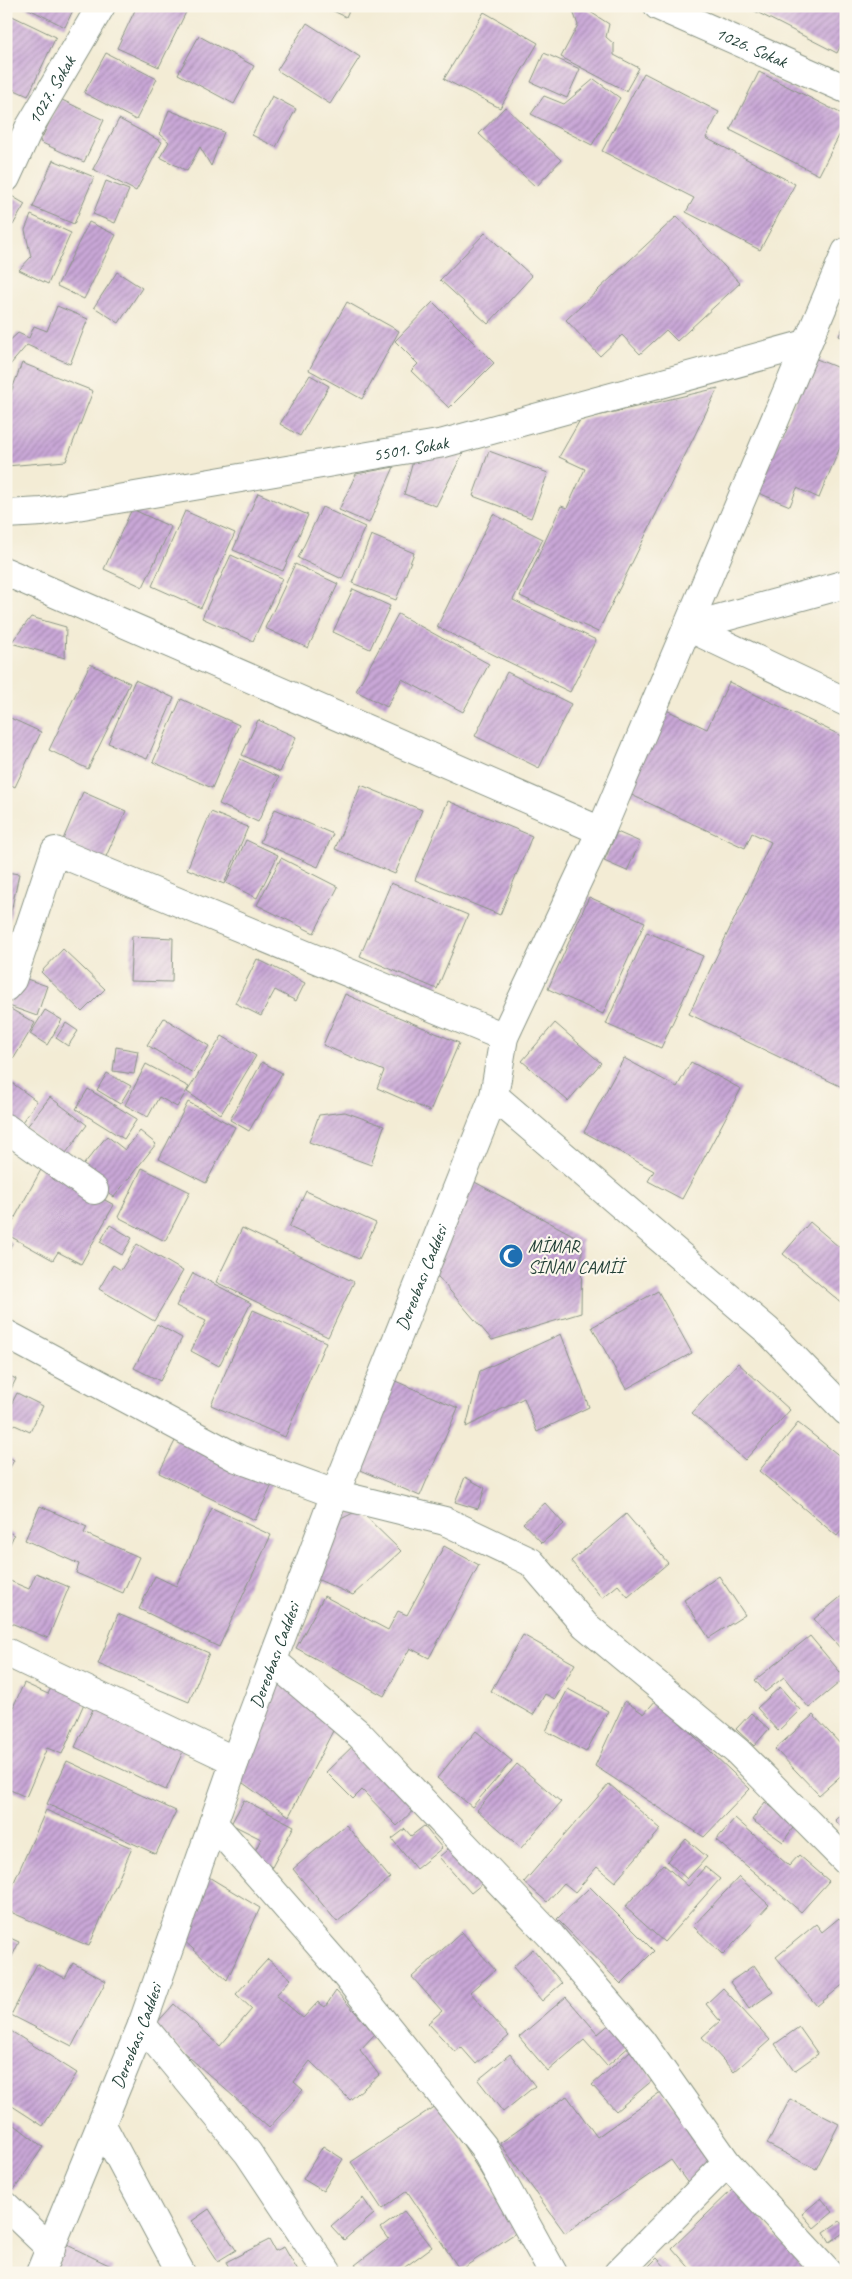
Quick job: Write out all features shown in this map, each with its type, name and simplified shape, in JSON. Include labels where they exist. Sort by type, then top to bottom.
[{"type":"street","name":"1027. Sokak","points":[[6,178],[28,128],[101,6]]},
{"type":"street","name":"1026. Sokak","points":[[658,6],[846,89]]},
{"type":"street","name":"Dereobası Caddesi","points":[[46,2261],[142,2025],[234,1761],[274,1660],[334,1494],[494,1096],[504,1037],[601,831],[846,252]]},
{"type":"street","name":"5501. Sokak","points":[[6,514],[42,512],[444,443],[806,344]]},
{"type":"street","points":[[6,572],[601,831]]},
{"type":"street","points":[[688,627],[846,584]]},
{"type":"street","points":[[688,627],[846,702]]},
{"type":"street","points":[[6,987],[12,980],[55,852],[504,1037]]},
{"type":"street","points":[[494,1096],[768,1331],[846,1411]]},
{"type":"street","points":[[6,1128],[94,1190]]},
{"type":"street","points":[[6,1334],[237,1458],[334,1494],[445,1522],[531,1562],[585,1625],[738,1752],[846,1861]]},
{"type":"street","points":[[6,1652],[234,1761]]},
{"type":"street","points":[[274,1660],[360,1735],[551,1936],[641,2041],[727,2163],[829,2273]]},
{"type":"street","points":[[213,1823],[338,1967],[484,2146],[553,2273]]},
{"type":"street","points":[[142,2025],[248,2153],[328,2273]]},
{"type":"street","points":[[102,2125],[181,2273]]},
{"type":"street","points":[[618,2273],[727,2163]]},
{"type":"street","points":[[6,2206],[46,2261]]},
{"type":"building","points":[[23,6],[75,6],[65,27]]},
{"type":"building","points":[[137,6],[189,6],[159,67],[117,48]]},
{"type":"building","points":[[323,6],[351,6],[346,17]]},
{"type":"building","points":[[576,6],[581,6],[609,24],[606,37],[614,44],[614,55],[639,68],[626,91],[561,57],[578,25],[573,11]]},
{"type":"building","points":[[745,6],[846,6],[846,35],[837,53]]},
{"type":"building","points":[[484,12],[538,43],[500,108],[444,79]]},
{"type":"building","points":[[6,13],[56,37],[28,96],[6,86]]},
{"type":"building","points":[[307,23],[360,57],[330,104],[277,70]]},
{"type":"building","points":[[199,36],[254,66],[234,104],[178,74]]},
{"type":"building","points":[[106,53],[157,79],[136,120],[84,93]]},
{"type":"building","points":[[544,53],[580,69],[567,98],[531,82]]},
{"type":"building","points":[[759,72],[846,116],[846,122],[819,175],[730,130]]},
{"type":"building","points":[[644,73],[719,112],[706,138],[795,184],[760,250],[686,212],[694,198],[602,151]]},
{"type":"building","points":[[594,79],[620,98],[592,145],[531,114],[544,96],[564,104]]},
{"type":"building","points":[[272,96],[296,109],[276,147],[252,135]]},
{"type":"building","points":[[60,99],[104,120],[84,162],[40,142]]},
{"type":"building","points":[[505,107],[561,160],[536,187],[479,134]]},
{"type":"building","points":[[169,110],[224,132],[211,166],[200,147],[187,171],[160,157],[169,142],[160,134]]},
{"type":"building","points":[[119,119],[162,142],[136,191],[93,169]]},
{"type":"building","points":[[53,160],[94,177],[74,224],[33,207]]},
{"type":"building","points":[[106,181],[129,190],[115,223],[93,214]]},
{"type":"building","points":[[10,195],[25,204],[13,225],[6,221],[6,201]]},
{"type":"building","points":[[31,215],[71,233],[48,284],[19,270],[31,257],[25,230]]},
{"type":"building","points":[[677,216],[740,283],[677,341],[666,330],[640,354],[622,335],[600,356],[566,320]]},
{"type":"building","points":[[89,222],[116,235],[84,299],[57,286]]},
{"type":"building","points":[[485,233],[532,276],[488,324],[440,280]]},
{"type":"building","points":[[117,272],[142,288],[119,323],[94,307]]},
{"type":"building","points":[[347,302],[399,331],[362,399],[309,370]]},
{"type":"building","points":[[433,302],[494,363],[449,408],[411,371],[418,364],[395,341]]},
{"type":"building","points":[[57,306],[88,319],[70,364],[27,345],[10,365],[6,364],[6,344],[18,333],[29,338],[34,326],[47,331]]},
{"type":"building","points":[[846,321],[846,339],[839,336]]},
{"type":"building","points":[[814,358],[846,371],[846,442],[843,440],[819,498],[797,488],[790,506],[756,492]]},
{"type":"building","points":[[22,363],[93,391],[66,461],[6,466],[6,405]]},
{"type":"building","points":[[310,375],[329,386],[300,436],[280,424]]},
{"type":"building","points":[[718,388],[598,632],[520,596],[561,506],[567,508],[585,469],[559,457],[580,420]]},
{"type":"building","points":[[489,451],[548,473],[531,518],[473,496]]},
{"type":"building","points":[[463,453],[436,506],[404,494],[415,454]]},
{"type":"building","points":[[394,467],[369,523],[339,510],[356,474]]},
{"type":"building","points":[[258,493],[308,515],[283,571],[233,550]]},
{"type":"building","points":[[322,507],[365,527],[342,579],[298,558]]},
{"type":"building","points":[[132,509],[171,527],[143,587],[104,569]]},
{"type":"building","points":[[185,511],[235,533],[201,608],[152,586]]},
{"type":"building","points":[[493,514],[543,539],[513,600],[596,640],[570,692],[437,627]]},
{"type":"building","points":[[371,535],[414,553],[396,600],[352,583]]},
{"type":"building","points":[[231,555],[282,578],[253,641],[202,618]]},
{"type":"building","points":[[295,564],[338,584],[308,648],[265,628]]},
{"type":"building","points":[[353,589],[390,606],[370,649],[333,632]]},
{"type":"building","points":[[398,614],[489,664],[463,712],[402,679],[387,707],[356,691]]},
{"type":"building","points":[[31,617],[66,627],[65,658],[11,643]]},
{"type":"building","points":[[90,664],[130,683],[88,769],[49,750]]},
{"type":"building","points":[[507,672],[571,704],[539,768],[475,736]]},
{"type":"building","points":[[135,680],[174,698],[147,759],[108,743]]},
{"type":"building","points":[[729,682],[846,738],[846,1079],[842,1087],[689,1014],[771,842],[752,833],[745,848],[623,791],[662,708],[707,729]]},
{"type":"building","points":[[181,699],[239,725],[212,788],[153,762]]},
{"type":"building","points":[[6,716],[41,732],[15,787],[6,782]]},
{"type":"building","points":[[258,720],[296,737],[280,772],[242,755]]},
{"type":"building","points":[[240,759],[279,777],[258,822],[219,804]]},
{"type":"building","points":[[361,785],[422,810],[395,874],[335,849]]},
{"type":"building","points":[[83,792],[126,811],[104,861],[62,842]]},
{"type":"building","points":[[448,801],[532,836],[500,915],[415,880]]},
{"type":"building","points":[[275,809],[333,834],[318,867],[260,842]]},
{"type":"building","points":[[211,812],[248,827],[224,884],[187,869]]},
{"type":"building","points":[[617,832],[640,842],[627,871],[604,861]]},
{"type":"building","points":[[246,840],[278,855],[257,898],[226,883]]},
{"type":"building","points":[[281,858],[338,887],[314,933],[257,905]]},
{"type":"building","points":[[6,872],[19,874],[7,931],[6,931]]},
{"type":"building","points":[[391,883],[468,915],[437,989],[360,956]]},
{"type":"building","points":[[589,897],[645,922],[603,1014],[548,989]]},
{"type":"building","points":[[647,932],[703,956],[661,1048],[606,1024]]},
{"type":"building","points":[[132,936],[173,938],[172,982],[130,981]]},
{"type":"building","points":[[63,949],[105,989],[82,1012],[41,972]]},
{"type":"building","points":[[257,959],[305,983],[296,1001],[275,990],[261,1016],[235,1003]]},
{"type":"building","points":[[18,976],[47,986],[37,1016],[9,1006]]},
{"type":"building","points":[[345,994],[459,1043],[430,1111],[377,1088],[384,1071],[323,1045]]},
{"type":"building","points":[[9,1008],[35,1023],[14,1058],[6,1053],[6,1013]]},
{"type":"building","points":[[45,1010],[62,1020],[47,1045],[30,1034]]},
{"type":"building","points":[[164,1018],[209,1046],[193,1073],[147,1045]]},
{"type":"building","points":[[66,1023],[78,1031],[68,1046],[56,1038]]},
{"type":"building","points":[[555,1023],[601,1063],[568,1101],[522,1061]]},
{"type":"building","points":[[222,1036],[256,1056],[221,1114],[187,1092]]},
{"type":"building","points":[[116,1047],[138,1051],[134,1074],[113,1071]]},
{"type":"building","points":[[624,1058],[677,1087],[691,1062],[741,1089],[682,1199],[648,1181],[654,1171],[584,1132]]},
{"type":"building","points":[[262,1062],[282,1073],[249,1131],[230,1120]]},
{"type":"building","points":[[146,1064],[189,1087],[177,1107],[159,1097],[148,1117],[125,1105]]},
{"type":"building","points":[[107,1073],[131,1086],[120,1104],[97,1090]]},
{"type":"building","points":[[12,1083],[37,1101],[17,1129],[6,1122],[6,1091]]},
{"type":"building","points":[[88,1089],[137,1119],[124,1139],[76,1109]]},
{"type":"building","points":[[50,1097],[87,1125],[63,1157],[26,1128]]},
{"type":"building","points":[[188,1102],[235,1127],[206,1183],[159,1159]]},
{"type":"building","points":[[345,1112],[384,1126],[371,1165],[309,1142],[319,1115]]},
{"type":"building","points":[[140,1131],[156,1144],[114,1197],[79,1170],[107,1136],[125,1150]]},
{"type":"building","points":[[43,1166],[114,1205],[81,1264],[58,1252],[53,1260],[6,1234]]},
{"type":"building","points":[[142,1168],[190,1192],[165,1241],[118,1217]]},
{"type":"building","name":"MİMAR SİNAN CAMİİ","points":[[471,1180],[582,1240],[581,1313],[492,1340],[433,1271]]},
{"type":"building","points":[[306,1191],[376,1223],[359,1259],[289,1227]]},
{"type":"building","points":[[810,1222],[846,1253],[846,1300],[843,1304],[783,1254]]},
{"type":"building","points":[[110,1225],[132,1238],[122,1255],[100,1242]]},
{"type":"building","points":[[242,1228],[354,1282],[328,1337],[216,1282]]},
{"type":"building","points":[[6,1240],[12,1243],[6,1258]]},
{"type":"building","points":[[137,1244],[183,1271],[154,1321],[99,1289],[113,1265],[121,1270]]},
{"type":"building","points":[[193,1273],[251,1303],[219,1366],[191,1351],[206,1321],[176,1306]]},
{"type":"building","points":[[658,1291],[692,1353],[626,1389],[592,1327]]},
{"type":"building","points":[[253,1310],[326,1342],[285,1437],[211,1405]]},
{"type":"building","points":[[157,1324],[182,1338],[160,1381],[134,1368]]},
{"type":"building","points":[[561,1334],[589,1407],[537,1432],[524,1398],[466,1427],[480,1371]]},
{"type":"building","points":[[738,1363],[790,1410],[745,1460],[692,1413]]},
{"type":"building","points":[[6,1374],[16,1379],[6,1399]]},
{"type":"building","points":[[393,1380],[458,1408],[420,1496],[355,1468]]},
{"type":"building","points":[[17,1393],[43,1406],[30,1432],[6,1421],[6,1415]]},
{"type":"building","points":[[798,1423],[846,1461],[846,1525],[837,1536],[759,1471]]},
{"type":"building","points":[[176,1439],[272,1485],[255,1520],[159,1473]]},
{"type":"building","points":[[6,1456],[14,1460],[6,1475]]},
{"type":"building","points":[[465,1477],[485,1488],[478,1509],[455,1502]]},
{"type":"building","points":[[545,1503],[564,1524],[542,1543],[523,1523]]},
{"type":"building","points":[[40,1506],[87,1527],[84,1533],[139,1557],[123,1593],[76,1573],[79,1564],[25,1540]]},
{"type":"building","points":[[212,1508],[271,1535],[219,1647],[139,1609],[155,1576],[176,1586]]},
{"type":"building","points":[[359,1510],[401,1551],[353,1595],[312,1577],[331,1524]]},
{"type":"building","points":[[626,1514],[668,1563],[628,1597],[618,1585],[602,1598],[571,1561]]},
{"type":"building","points":[[6,1531],[14,1535],[6,1553]]},
{"type":"building","points":[[444,1546],[479,1565],[429,1658],[410,1648],[384,1696],[296,1648],[324,1596],[388,1630],[398,1611],[407,1615]]},
{"type":"building","points":[[36,1573],[69,1587],[48,1638],[6,1621],[6,1589],[10,1581],[29,1589]]},
{"type":"building","points":[[719,1576],[745,1615],[709,1638],[684,1600]]},
{"type":"building","points":[[843,1595],[846,1597],[846,1646],[842,1650],[814,1619]]},
{"type":"building","points":[[118,1614],[209,1653],[189,1702],[98,1664]]},
{"type":"building","points":[[523,1635],[575,1664],[555,1699],[545,1694],[533,1715],[491,1691]]},
{"type":"building","points":[[810,1636],[845,1678],[809,1708],[784,1677],[765,1692],[755,1680]]},
{"type":"building","points":[[56,1677],[89,1692],[62,1754],[47,1748],[26,1797],[6,1788],[6,1723],[24,1683],[48,1694]]},
{"type":"building","points":[[278,1679],[335,1727],[289,1816],[236,1778]]},
{"type":"building","points":[[780,1687],[800,1710],[778,1731],[757,1708]]},
{"type":"building","points":[[568,1689],[608,1711],[586,1752],[546,1731]]},
{"type":"building","points":[[656,1700],[750,1789],[704,1837],[595,1766],[625,1701],[644,1714]]},
{"type":"building","points":[[95,1705],[185,1747],[166,1790],[75,1747]]},
{"type":"building","points":[[751,1713],[769,1729],[754,1746],[736,1729]]},
{"type":"building","points":[[813,1715],[846,1750],[846,1771],[819,1795],[775,1749]]},
{"type":"building","points":[[476,1731],[512,1761],[472,1807],[437,1778]]},
{"type":"building","points":[[357,1742],[419,1805],[397,1826],[362,1790],[353,1799],[326,1772]]},
{"type":"building","points":[[67,1761],[176,1811],[156,1854],[47,1804]]},
{"type":"building","points":[[517,1764],[561,1802],[521,1848],[477,1810]]},
{"type":"building","points":[[609,1784],[661,1829],[615,1882],[597,1867],[575,1892],[564,1883],[547,1902],[524,1882]]},
{"type":"building","points":[[244,1800],[294,1826],[272,1867],[252,1857],[261,1839],[231,1824]]},
{"type":"building","points":[[765,1802],[795,1825],[783,1842],[752,1820]]},
{"type":"building","points":[[46,1810],[132,1848],[89,1946],[6,1910],[6,1900]]},
{"type":"building","points":[[846,1810],[846,1832],[835,1820]]},
{"type":"building","points":[[735,1818],[789,1866],[799,1855],[829,1881],[801,1912],[716,1840]]},
{"type":"building","points":[[346,1825],[390,1878],[337,1922],[293,1869]]},
{"type":"building","points":[[424,1826],[442,1848],[416,1869],[392,1839],[405,1829],[411,1836]]},
{"type":"building","points":[[686,1839],[707,1857],[687,1879],[667,1861]]},
{"type":"building","points":[[455,1843],[488,1879],[471,1893],[439,1857]]},
{"type":"building","points":[[663,1864],[688,1886],[705,1867],[720,1879],[664,1942],[625,1907]]},
{"type":"building","points":[[207,1876],[260,1908],[227,1980],[181,1938]]},
{"type":"building","points":[[739,1877],[769,1905],[723,1955],[693,1926]]},
{"type":"building","points":[[590,1887],[654,1951],[621,1984],[557,1919]]},
{"type":"building","points":[[839,1918],[846,1927],[846,1982],[817,2006],[776,1957],[816,1924],[822,1932]]},
{"type":"building","points":[[462,1932],[495,1970],[470,1992],[509,2036],[476,2064],[461,2047],[455,2052],[428,2023],[442,2011],[412,1977]]},
{"type":"building","points":[[6,1936],[19,1942],[6,1969]]},
{"type":"building","points":[[533,1949],[562,1983],[542,2001],[513,1967]]},
{"type":"building","points":[[268,1959],[291,1979],[276,1995],[303,2018],[318,2002],[325,2007],[336,1991],[375,2034],[360,2050],[379,2075],[350,2100],[310,2061],[294,2082],[303,2090],[269,2128],[154,2026],[174,2004],[220,2046],[252,2009],[236,1994]]},
{"type":"building","points":[[73,1963],[106,1981],[72,2046],[11,2015],[37,1964],[65,1978]]},
{"type":"building","points":[[754,1965],[773,1992],[749,2009],[730,1982]]},
{"type":"building","points":[[723,1988],[770,2040],[734,2072],[702,2037],[720,2021],[706,2004]]},
{"type":"building","points":[[566,1997],[598,2034],[612,2022],[631,2045],[607,2066],[584,2040],[548,2071],[519,2037]]},
{"type":"building","points":[[799,2027],[818,2054],[794,2071],[775,2044]]},
{"type":"building","points":[[6,2028],[77,2073],[43,2126],[6,2102]]},
{"type":"building","points":[[630,2051],[654,2079],[616,2111],[592,2085]]},
{"type":"building","points":[[510,2054],[535,2086],[503,2112],[478,2080]]},
{"type":"building","points":[[662,2091],[714,2162],[689,2185],[671,2160],[565,2233],[500,2143],[567,2096],[597,2137]]},
{"type":"building","points":[[790,2099],[839,2124],[816,2169],[767,2144]]},
{"type":"building","points":[[438,2104],[517,2232],[460,2270],[407,2191],[382,2209],[351,2162]]},
{"type":"building","points":[[6,2118],[43,2147],[14,2190],[6,2183]]},
{"type":"building","points":[[323,2146],[343,2159],[323,2191],[303,2179]]},
{"type":"building","points":[[734,2188],[809,2273],[694,2273],[672,2248]]},
{"type":"building","points":[[363,2198],[374,2214],[344,2240],[331,2226]]},
{"type":"building","points":[[821,2198],[833,2212],[814,2228],[802,2214]]},
{"type":"building","points":[[209,2209],[236,2250],[218,2261],[192,2221]]},
{"type":"building","points":[[404,2211],[432,2247],[397,2273],[361,2273],[355,2265],[389,2239],[381,2228]]},
{"type":"building","points":[[840,2221],[846,2231],[830,2242],[824,2232]]},
{"type":"building","points":[[269,2240],[275,2251],[284,2247],[299,2273],[232,2273],[226,2262]]},
{"type":"building","points":[[65,2244],[113,2267],[110,2273],[52,2273]]},
{"type":"building","points":[[657,2258],[671,2273],[642,2273]]},
{"type":"place","name":"MİMAR SİNAN CAMİİ","points":[[511,1256]]}]
